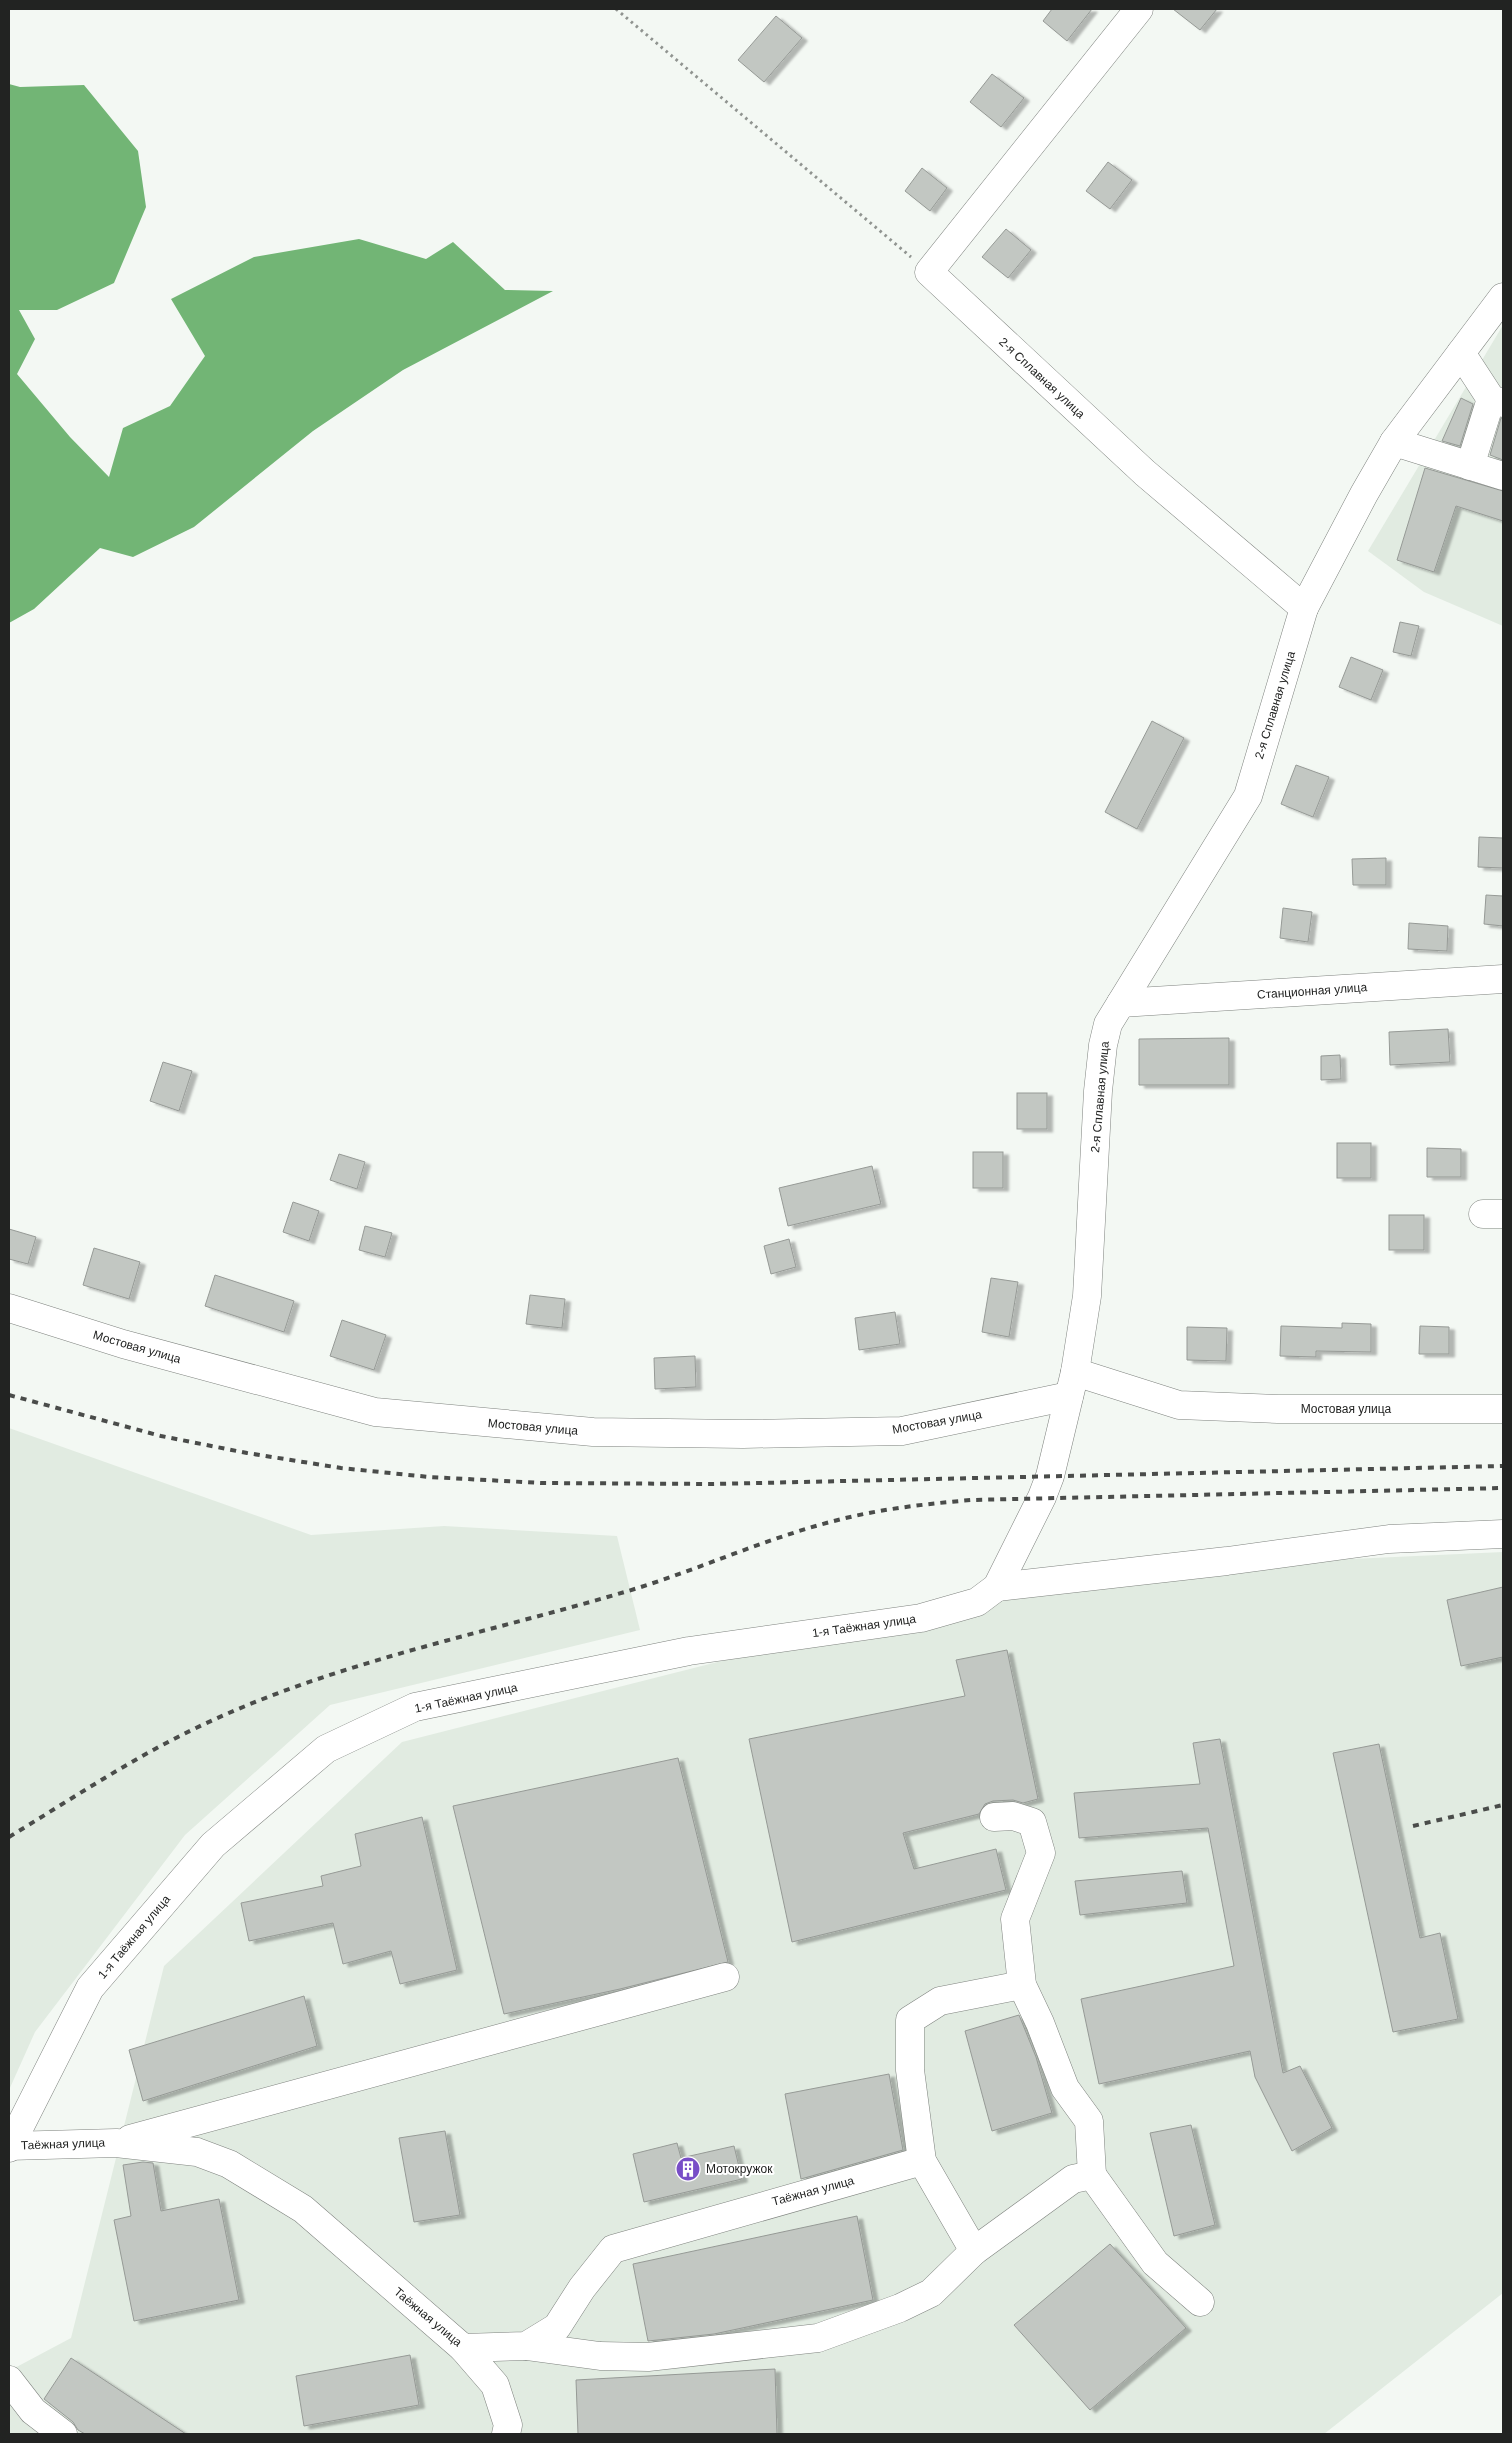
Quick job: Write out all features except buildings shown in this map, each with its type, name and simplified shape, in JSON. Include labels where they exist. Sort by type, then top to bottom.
[{"type":"street","points":[[929,272],[1139,9]]},
{"type":"street","name":"2-я Сплавная улица","points":[[929,272],[1145,474],[1304,608],[1248,796],[1108,1024],[1102,1045],[1087,1296],[1072,1384],[1050,1476],[1042,1497],[997,1587]]},
{"type":"street","points":[[1304,608],[1364,494],[1394,442],[1503,297]]},
{"type":"street","points":[[1461,353],[1497,401],[1470,466]]},
{"type":"street","points":[[1394,442],[1503,476]]},
{"type":"street","name":"Станционная улица","points":[[1121,1003],[1503,979]]},
{"type":"street","name":"Мостовая улица","points":[[9,1308],[123,1344],[375,1412],[593,1432],[743,1434],[902,1431],[1072,1384],[1179,1405],[1278,1409],[1503,1409]]},
{"type":"street","points":[[997,1587],[1227,1562],[1389,1539],[1503,1534]]},
{"type":"street","name":"1-я Таёжная улица","points":[[9,2147],[90,1988],[212,1845],[326,1749],[415,1707],[689,1651],[920,1618],[977,1602],[997,1587]]},
{"type":"street","points":[[994,1817],[1014,1816],[1032,1822],[1041,1853],[1015,1918],[1022,1985],[1040,2023],[1064,2088],[1089,2121],[1092,2175],[1155,2263],[1200,2302]]},
{"type":"street","points":[[116,2143],[724,1977]]},
{"type":"street","points":[[974,2251],[922,2161],[910,2070],[910,2020],[940,2002],[1022,1985]]},
{"type":"street","name":"Таёжная улица","points":[[9,2147],[116,2143],[197,2152],[229,2164],[303,2209],[463,2348],[526,2346],[557,2327],[582,2288],[614,2249],[922,2161]]},
{"type":"street","points":[[526,2346],[600,2356],[648,2357],[818,2338],[900,2308],[931,2293],[974,2251],[1074,2179],[1092,2175]]},
{"type":"street","points":[[463,2348],[495,2385],[508,2425],[506,2434]]},
{"type":"street","points":[[9,2380],[34,2411],[63,2434]]},
{"type":"path","points":[[616,9],[929,272]]},
{"type":"shaded area","points":[[9,84],[20,87],[84,85],[138,151],[146,207],[114,283],[57,310],[19,310],[35,339],[17,374],[70,437],[109,477],[123,428],[170,406],[205,356],[171,299],[254,257],[359,239],[426,259],[453,242],[505,290],[553,291],[403,370],[313,431],[194,527],[133,557],[100,548],[34,609],[9,623]]},
{"type":"shaded area","points":[[1503,325],[1503,626],[1424,592],[1368,551]]},
{"type":"shaded area","points":[[9,1428],[311,1535],[444,1526],[617,1536],[640,1630],[330,1705],[185,1835],[35,2032],[9,2090]]},
{"type":"shaded area","points":[[1503,1552],[1503,2293],[1324,2434],[9,2434],[9,2371],[71,2338],[164,1966],[402,1742],[1072,1572]]},
{"type":"railway","points":[[9,1395],[161,1436],[247,1453],[341,1468],[429,1477],[542,1483],[714,1484],[1503,1466]]},
{"type":"railway","points":[[9,1837],[101,1780],[172,1740],[248,1705],[301,1685],[409,1651],[628,1591],[808,1528],[868,1513],[971,1500],[1503,1488]]},
{"type":"railway","points":[[1413,1826],[1503,1805]]},
{"type":"place","name":"Мотокружок","points":[[688,2169]]}]
